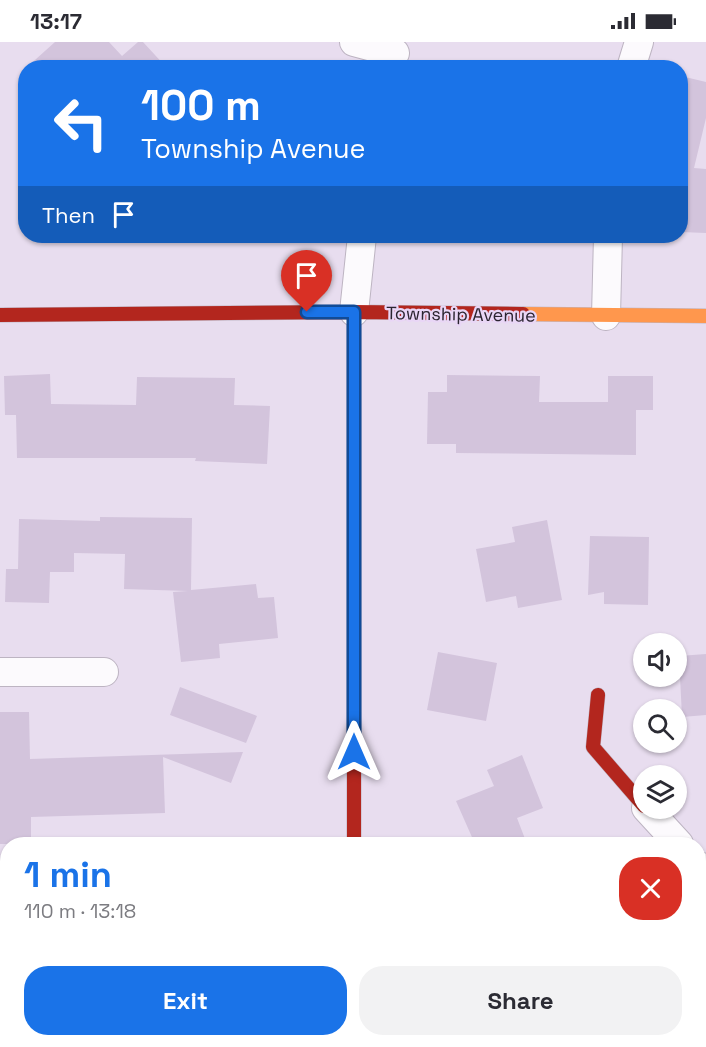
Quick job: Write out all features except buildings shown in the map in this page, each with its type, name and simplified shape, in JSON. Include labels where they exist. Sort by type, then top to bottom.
[{"type":"street","points":[[354,42],[395,54]]},
{"type":"street","points":[[633,60],[639,42]]},
{"type":"street","points":[[354,837],[354,312],[361,243]]},
{"type":"street","points":[[606,316],[608,243]]},
{"type":"street","name":"Township Avenue","points":[[0,315],[354,312],[706,316]]},
{"type":"street","points":[[0,672],[105,672]]},
{"type":"street","points":[[598,695],[593,747],[633,793]]},
{"type":"street","points":[[656,819],[673,837]]},
{"type":"traffic: slow","points":[[523,314],[706,316]]},
{"type":"traffic: jam","points":[[0,315],[354,312],[523,314]]},
{"type":"traffic: jam","points":[[354,312],[354,837]]},
{"type":"traffic: jam","points":[[598,695],[593,747],[633,793]]},
{"type":"route","points":[[307,312],[354,312],[354,752]]}]
